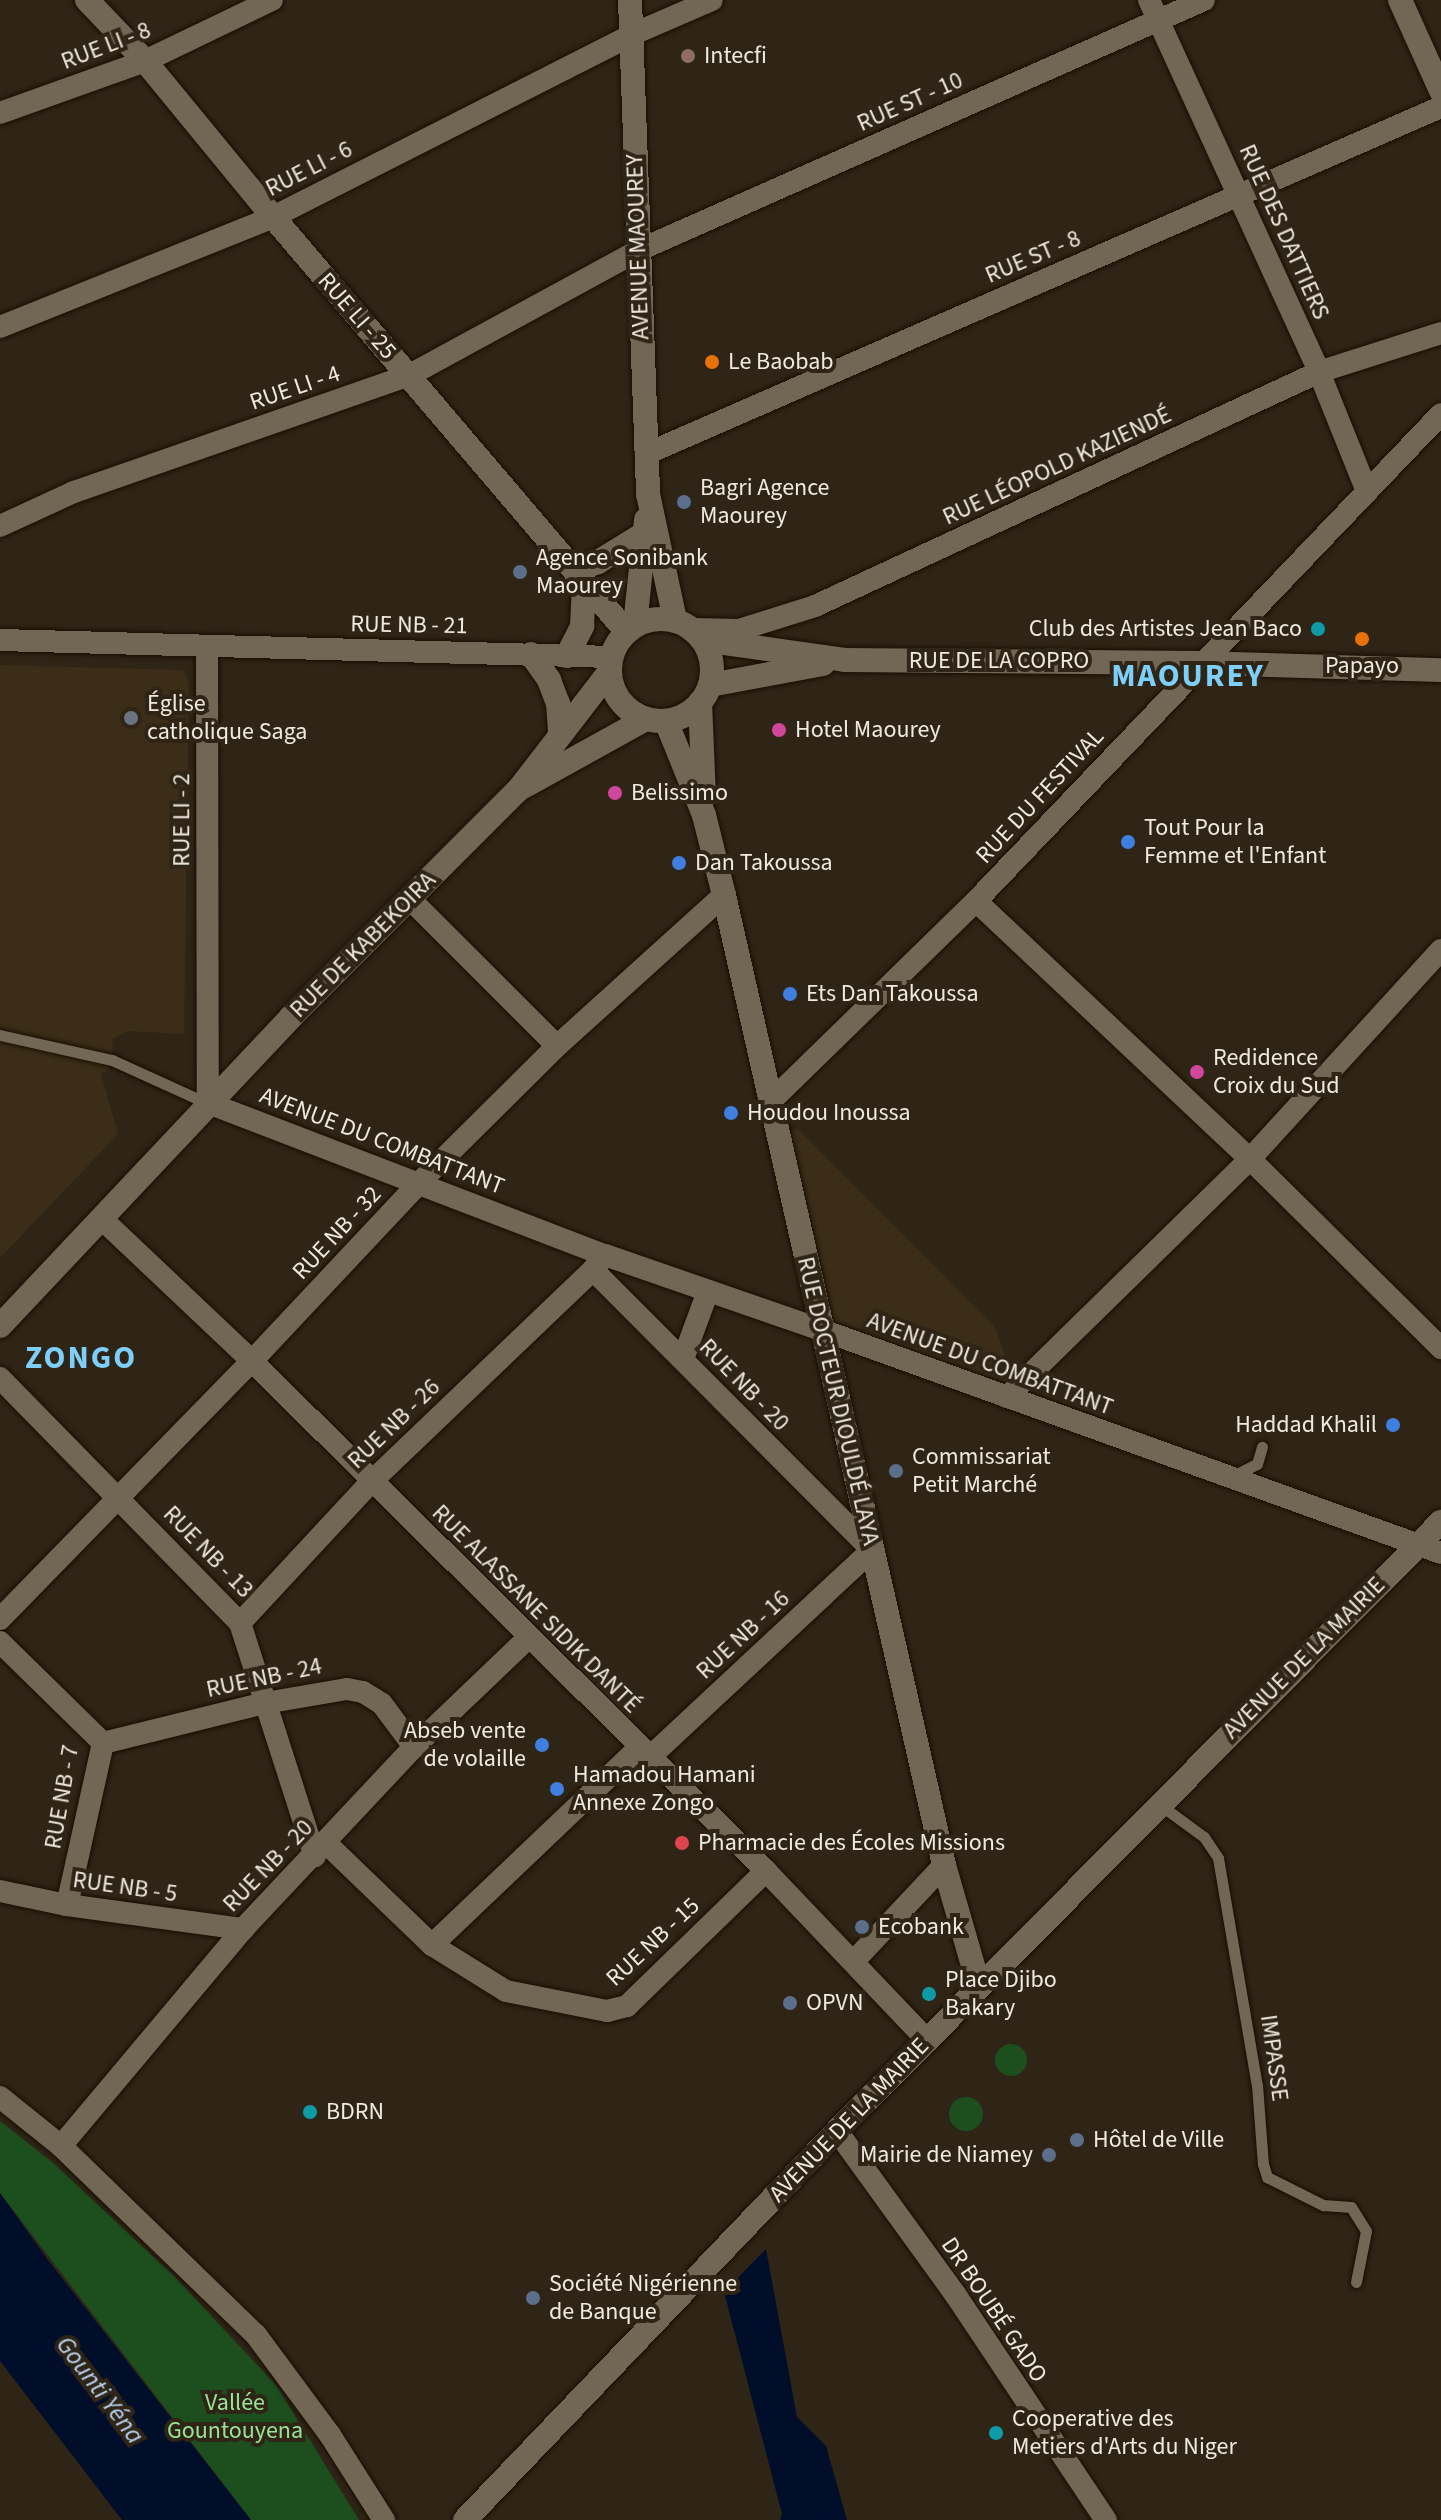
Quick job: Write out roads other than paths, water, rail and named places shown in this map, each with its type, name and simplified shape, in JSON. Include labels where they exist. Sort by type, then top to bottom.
[{"type":"street","name":"RUE LI - 25","points":[[87,0],[145,61],[273,217],[579,576],[631,628]]},
{"type":"street","name":"RUE LI - 8","points":[[0,113],[145,61],[272,0]]},
{"type":"street","name":"AVENUE MAOUREY","points":[[630,0],[648,494],[631,628]]},
{"type":"street","name":"RUE LI - 6","points":[[0,327],[273,217],[631,35],[712,0]]},
{"type":"street","name":"RUE DES DATTIERS","points":[[1149,0],[1319,372],[1366,489]]},
{"type":"street","name":"RUE ST - 10","points":[[637,251],[1204,0]]},
{"type":"street","points":[[1400,0],[1441,91]]},
{"type":"street","name":"RUE ST - 8","points":[[646,454],[1441,107]]},
{"type":"street","name":"RUE LI - 4","points":[[0,526],[74,492],[408,376],[637,251]]},
{"type":"street","name":"RUE LÉOPOLD KAZIENDÉ","points":[[690,630],[739,630],[815,606],[1319,372],[1441,333]]},
{"type":"street","name":"RUE DU FESTIVAL","points":[[770,1102],[976,901],[1366,489],[1441,414]]},
{"type":"street","name":"AVENUE MAOUREY","points":[[648,494],[690,630]]},
{"type":"street","points":[[567,656],[582,626],[579,576],[645,533]]},
{"type":"street","points":[[648,620],[690,630],[710,654],[705,693],[679,718],[656,720],[624,706],[611,684],[610,665],[631,628],[648,620]]},
{"type":"street","name":"RUE DE LA COPRO","points":[[690,630],[845,660],[1201,663],[1441,670]]},
{"type":"street","points":[[0,640],[207,648]]},
{"type":"street","name":"RUE NB - 21","points":[[207,648],[531,654],[567,656],[610,665]]},
{"type":"street","name":"RUE LI - 2","points":[[207,648],[208,1103]]},
{"type":"street","points":[[531,654],[549,680],[558,703],[560,732]]},
{"type":"street","name":"RUE DE LA COPRO","points":[[705,693],[845,660]]},
{"type":"street","name":"RUE DE KABEKOIRA","points":[[0,1326],[103,1220],[208,1103],[519,789],[610,665]]},
{"type":"street","name":"RUE DOCTEUR DIOULDÉ LAYA","points":[[704,815],[705,693]]},
{"type":"street","name":"RUE DE KABEKOIRA","points":[[519,789],[656,720]]},
{"type":"street","name":"RUE DOCTEUR DIOULDÉ LAYA","points":[[656,720],[704,815],[944,1865],[979,1986]]},
{"type":"street","name":"RUE NB - 32","points":[[0,1619],[252,1361],[420,1182],[557,1046],[724,895]]},
{"type":"street","points":[[409,898],[557,1046]]},
{"type":"street","points":[[976,901],[1250,1159],[1441,1348]]},
{"type":"street","points":[[1007,1397],[1250,1159],[1441,950]]},
{"type":"street","name":"AVENUE DU COMBATTANT","points":[[208,1103],[420,1182],[599,1263],[708,1291],[822,1330],[1441,1553]]},
{"type":"street","name":"RUE ALASSANE SIDIK DANTÉ","points":[[103,1220],[252,1361],[766,1871],[928,2041]]},
{"type":"street","name":"RUE NB - 20","points":[[599,1263],[683,1359],[872,1550]]},
{"type":"street","name":"RUE NB - 26","points":[[240,1623],[371,1482],[599,1263]]},
{"type":"street","points":[[683,1359],[708,1291]]},
{"type":"street","name":"RUE NB - 13","points":[[0,1378],[240,1623],[265,1703],[321,1850]]},
{"type":"street","name":"AVENUE DE LA MAIRIE","points":[[465,2520],[837,2131],[1441,1522]]},
{"type":"street","name":"RUE NB - 16","points":[[432,1945],[872,1550]]},
{"type":"street","name":"RUE NB - 20","points":[[61,2146],[243,1929],[321,1850],[414,1747],[528,1638]]},
{"type":"street","name":"RUE NB - 7","points":[[0,1642],[103,1743],[67,1905]]},
{"type":"street","name":"RUE NB - 24","points":[[103,1743],[265,1703],[337,1689],[363,1692],[382,1704],[414,1747]]},
{"type":"street","name":"RUE NB - 15","points":[[321,1850],[432,1945],[506,1991],[619,2010],[766,1871]]},
{"type":"street","points":[[854,1961],[944,1865]]},
{"type":"street","name":"RUE NB - 5","points":[[0,1891],[67,1905],[243,1929]]},
{"type":"street","points":[[0,2097],[61,2146],[256,2335],[330,2435],[384,2520]]},
{"type":"street","name":"DR BOUBÉ GADO","points":[[837,2131],[955,2294],[1106,2520]]},
{"type":"lane","points":[[0,1035],[112,1060],[208,1103]]},
{"type":"lane","points":[[1229,1479],[1257,1464],[1262,1447]]},
{"type":"lane","name":"IMPASSE","points":[[1158,1804],[1204,1837],[1218,1858],[1257,2085],[1267,2177],[1323,2205],[1351,2207],[1366,2231],[1356,2282]]},
{"type":"water","name":"Gounti Yéna","points":[[0,2193],[48,2260],[251,2520],[122,2520],[0,2361]]},
{"type":"water","points":[[766,2249],[797,2417],[826,2446],[847,2520],[780,2520],[782,2514],[724,2292]]},
{"type":"place","name":"Intecfi","points":[[688,56]]},
{"type":"place","name":"Le Baobab","points":[[712,362]]},
{"type":"place","name":"Bagri Agence Maourey","points":[[684,502]]},
{"type":"place","name":"Agence Sonibank Maourey","points":[[520,572]]},
{"type":"place","name":"Club des Artistes Jean Baco","points":[[1318,629]]},
{"type":"place","name":"Papayo","points":[[1362,639]]},
{"type":"place","name":"Église catholique Saga","points":[[131,718]]},
{"type":"place","name":"Hotel Maourey","points":[[779,730]]},
{"type":"place","name":"Belissimo","points":[[615,793]]},
{"type":"place","name":"Tout Pour la Femme et l'Enfant","points":[[1128,842]]},
{"type":"place","name":"Dan Takoussa","points":[[679,863]]},
{"type":"place","name":"Ets Dan Takoussa","points":[[790,994]]},
{"type":"place","name":"Redidence Croix du Sud","points":[[1197,1072]]},
{"type":"place","name":"Houdou Inoussa","points":[[731,1113]]},
{"type":"place","name":"Haddad Khalil","points":[[1393,1425]]},
{"type":"place","name":"Commissariat Petit Marché","points":[[896,1471]]},
{"type":"place","name":"Abseb vente de volaille","points":[[542,1745]]},
{"type":"place","name":"Hamadou Hamani Annexe Zongo","points":[[557,1789]]},
{"type":"place","name":"Pharmacie des Écoles Missions","points":[[682,1843]]},
{"type":"place","name":"Ecobank","points":[[862,1927]]},
{"type":"place","name":"Place Djibo Bakary","points":[[929,1994]]},
{"type":"place","name":"OPVN","points":[[790,2003]]},
{"type":"place","name":"BDRN","points":[[310,2112]]},
{"type":"place","name":"Hôtel de Ville","points":[[1077,2140]]},
{"type":"place","name":"Mairie de Niamey","points":[[1049,2155]]},
{"type":"place","name":"Société Nigérienne de Banque","points":[[533,2298]]},
{"type":"place","name":"Cooperative des Metiers d'Arts du Niger","points":[[996,2433]]},
{"type":"district","name":"MAOUREY","points":[[1188,676]]},
{"type":"district","name":"ZONGO","points":[[81,1358]]},
{"type":"park label","name":"Vallée Gountouyena","points":[[235,2417]]}]
